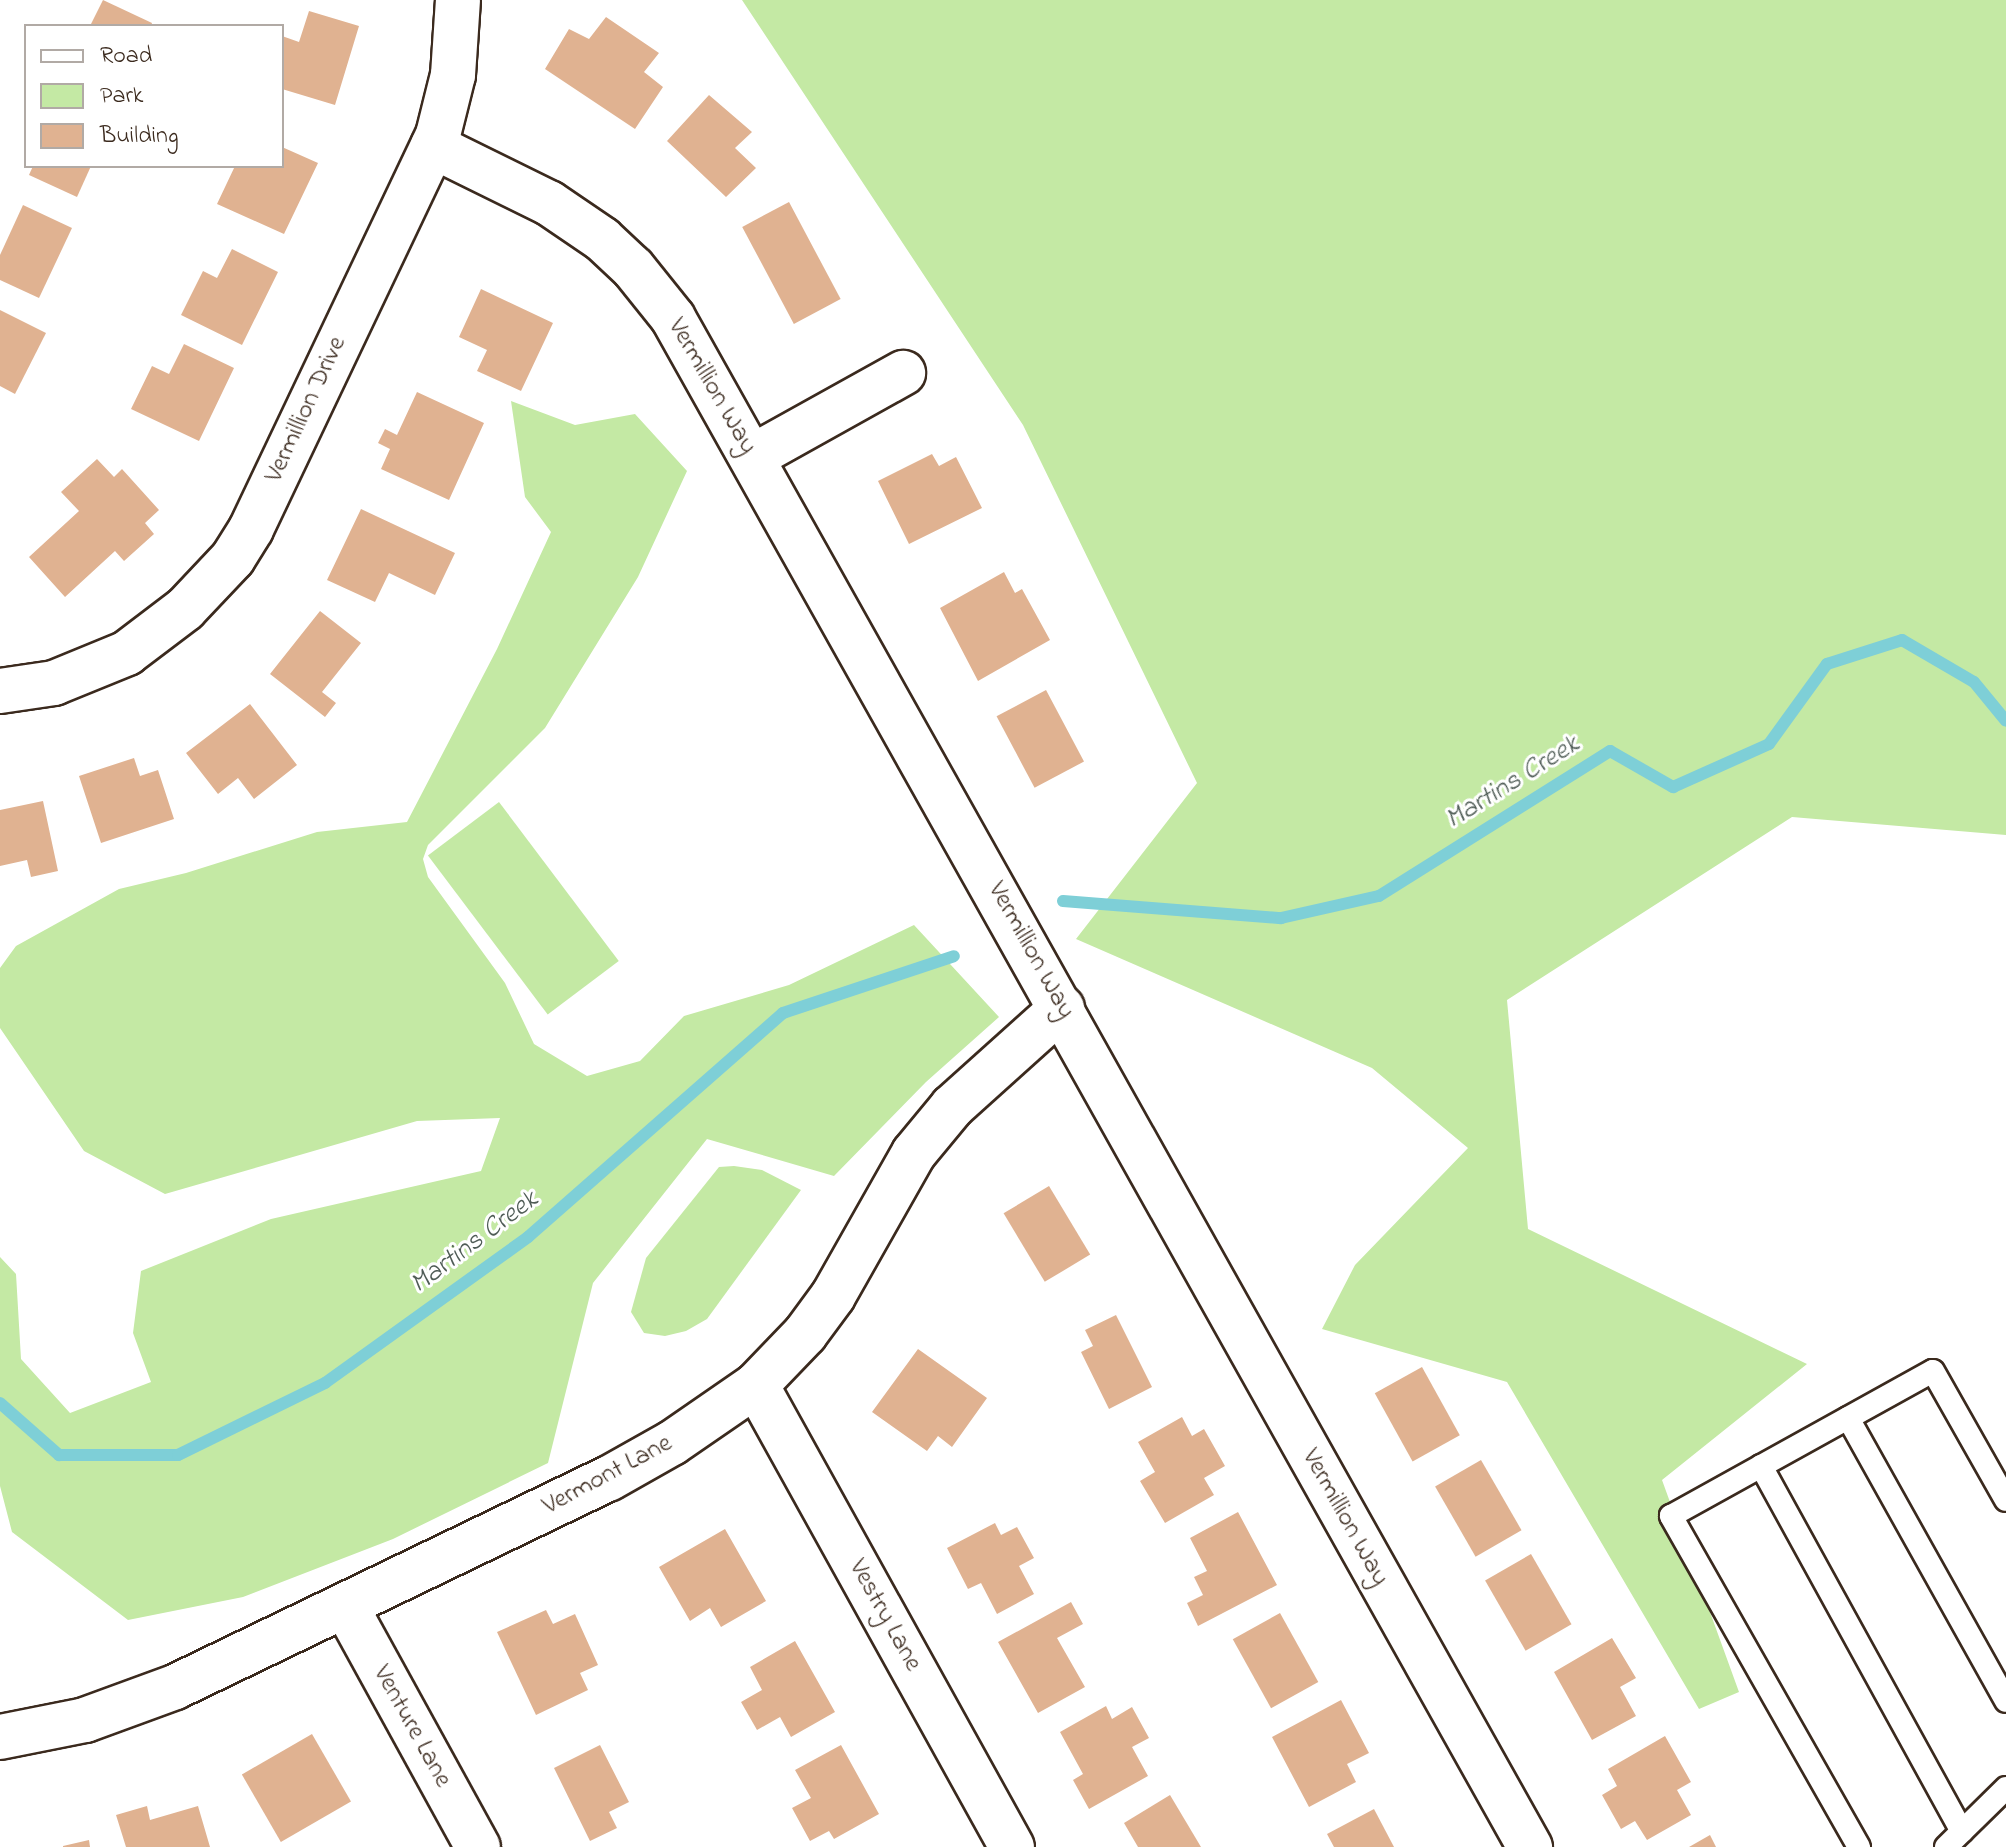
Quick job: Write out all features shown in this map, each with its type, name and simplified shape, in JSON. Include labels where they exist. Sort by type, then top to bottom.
[{"type":"street","name":"Vermillion Drive","points":[[0,691],[54,683],[127,653],[185,609],[233,558],[251,529],[433,146],[453,75],[458,0]]},
{"type":"street","name":"Vermillion Way","points":[[433,146],[549,203],[602,239],[633,268],[673,318],[1530,1847]]},
{"type":"street","points":[[752,457],[903,373]]},
{"type":"street","name":"Vermont Lane","points":[[0,1737],[85,1720],[175,1687],[608,1479],[672,1443],[756,1385],[805,1334],[833,1296],[914,1153],[952,1107],[1062,1008]]},
{"type":"street","name":"Vestry Lane","points":[[756,1385],[1012,1847]]},
{"type":"street","name":"Venture Lane","points":[[346,1607],[478,1847]]},
{"type":"lane","points":[[1859,1847],[1671,1516],[1933,1371],[2006,1500]]},
{"type":"lane","points":[[1848,1418],[2006,1701]]},
{"type":"lane","points":[[1761,1466],[1962,1831]]},
{"type":"lane","points":[[1946,1847],[2006,1788]]},
{"type":"green space","points":[[742,0],[2006,0],[2006,835],[1792,817],[1507,1000],[1528,1229],[1807,1364],[1662,1480],[1739,1692],[1699,1709],[1507,1382],[1322,1329],[1355,1265],[1468,1148],[1372,1068],[1076,939],[1197,783],[1023,425]]},
{"type":"green space","points":[[511,401],[575,425],[635,414],[687,471],[638,577],[545,728],[428,845],[423,859],[428,877],[505,983],[534,1044],[587,1076],[640,1061],[684,1016],[789,985],[914,925],[999,1017],[926,1082],[834,1176],[707,1139],[593,1283],[548,1463],[393,1539],[243,1597],[128,1620],[12,1532],[0,1486],[0,1257],[16,1274],[21,1359],[70,1413],[151,1382],[133,1333],[141,1271],[271,1219],[481,1171],[500,1118],[417,1121],[165,1194],[84,1151],[0,1028],[0,968],[16,946],[119,889],[186,873],[317,832],[407,822],[497,649],[551,532],[525,497]]},
{"type":"green space","points":[[499,802],[619,961],[548,1014],[428,856]]},
{"type":"green space","points":[[719,1167],[762,1170],[801,1190],[707,1319],[686,1331],[665,1336],[644,1333],[631,1312],[646,1258]]},
{"type":"building","points":[[103,0],[152,23],[152,24],[91,24]]},
{"type":"building","points":[[309,11],[359,26],[335,105],[284,90],[284,37],[299,42]]},
{"type":"building","points":[[606,17],[659,53],[644,72],[663,87],[635,129],[545,69],[569,29],[589,39]]},
{"type":"building","points":[[709,95],[752,132],[735,148],[756,168],[726,197],[667,141]]},
{"type":"building","points":[[284,148],[318,163],[284,234],[217,204],[234,168],[284,168]]},
{"type":"building","points":[[32,168],[90,168],[77,197],[29,175]]},
{"type":"building","points":[[789,202],[841,299],[794,324],[742,227]]},
{"type":"building","points":[[23,205],[72,228],[39,298],[0,280],[0,255]]},
{"type":"building","points":[[232,249],[278,272],[242,345],[181,315],[203,271],[217,278]]},
{"type":"building","points":[[481,289],[553,323],[521,391],[477,371],[487,350],[459,337]]},
{"type":"building","points":[[0,310],[46,333],[15,394],[0,386]]},
{"type":"building","points":[[184,344],[234,368],[199,441],[131,409],[152,366],[169,374]]},
{"type":"building","points":[[417,392],[484,423],[449,500],[381,469],[390,449],[378,443],[385,429],[397,435]]},
{"type":"building","points":[[932,454],[939,466],[956,457],[982,508],[909,544],[878,481]]},
{"type":"building","points":[[97,459],[114,477],[122,469],[159,510],[145,523],[154,534],[124,561],[115,551],[65,597],[29,557],[79,511],[61,492]]},
{"type":"building","points":[[361,509],[455,553],[435,595],[389,573],[375,602],[327,580]]},
{"type":"building","points":[[1004,572],[1015,593],[1022,589],[1050,640],[978,681],[940,608]]},
{"type":"building","points":[[320,611],[361,643],[322,692],[336,703],[325,717],[270,674]]},
{"type":"building","points":[[1046,690],[1084,762],[1035,788],[997,716]]},
{"type":"building","points":[[250,704],[297,765],[254,799],[238,778],[218,794],[186,753]]},
{"type":"building","points":[[134,758],[140,776],[158,770],[174,819],[101,843],[79,776]]},
{"type":"building","points":[[43,801],[58,871],[31,877],[27,860],[0,866],[0,810]]},
{"type":"building","points":[[1049,1186],[1090,1255],[1045,1282],[1004,1213]]},
{"type":"building","points":[[1116,1315],[1152,1387],[1109,1409],[1081,1352],[1093,1346],[1085,1330]]},
{"type":"building","points":[[918,1349],[987,1398],[952,1447],[938,1436],[927,1451],[872,1412]]},
{"type":"building","points":[[1422,1367],[1460,1435],[1413,1461],[1375,1393]]},
{"type":"building","points":[[1182,1417],[1192,1436],[1204,1429],[1225,1466],[1204,1478],[1214,1495],[1165,1523],[1140,1481],[1155,1472],[1138,1442]]},
{"type":"building","points":[[1481,1460],[1522,1530],[1476,1557],[1435,1486]]},
{"type":"building","points":[[1238,1512],[1277,1585],[1198,1626],[1187,1603],[1203,1595],[1194,1577],[1207,1571],[1190,1538]]},
{"type":"building","points":[[995,1523],[1001,1535],[1017,1527],[1034,1558],[1019,1566],[1034,1594],[997,1614],[981,1583],[968,1589],[947,1548]]},
{"type":"building","points":[[725,1529],[766,1601],[721,1627],[710,1608],[690,1621],[659,1567]]},
{"type":"building","points":[[1531,1554],[1572,1624],[1526,1651],[1485,1580]]},
{"type":"building","points":[[1071,1602],[1083,1624],[1057,1638],[1085,1687],[1038,1713],[998,1642]]},
{"type":"building","points":[[546,1610],[553,1624],[575,1614],[598,1665],[580,1673],[588,1690],[536,1715],[497,1632]]},
{"type":"building","points":[[1280,1613],[1318,1682],[1271,1708],[1233,1639]]},
{"type":"building","points":[[1612,1638],[1636,1678],[1620,1687],[1636,1716],[1592,1740],[1554,1672]]},
{"type":"building","points":[[795,1641],[835,1712],[791,1737],[780,1717],[757,1730],[741,1702],[762,1690],[750,1667]]},
{"type":"building","points":[[1341,1700],[1369,1753],[1347,1764],[1356,1782],[1309,1807],[1272,1737]]},
{"type":"building","points":[[1106,1706],[1112,1719],[1132,1707],[1149,1738],[1132,1747],[1148,1776],[1089,1809],[1073,1780],[1083,1774],[1060,1732]]},
{"type":"building","points":[[312,1734],[351,1802],[281,1842],[242,1774]]},
{"type":"building","points":[[1665,1736],[1691,1782],[1677,1790],[1691,1815],[1647,1840],[1635,1821],[1621,1829],[1602,1795],[1617,1786],[1608,1769]]},
{"type":"building","points":[[600,1745],[629,1802],[609,1812],[617,1828],[590,1841],[554,1768]]},
{"type":"building","points":[[841,1745],[879,1814],[834,1839],[829,1831],[810,1841],[792,1808],[811,1798],[795,1770]]},
{"type":"building","points":[[1170,1795],[1201,1847],[1138,1847],[1124,1823]]},
{"type":"building","points":[[147,1806],[150,1820],[198,1806],[210,1847],[126,1847],[116,1815]]},
{"type":"building","points":[[1374,1809],[1394,1847],[1334,1847],[1327,1834]]},
{"type":"building","points":[[1710,1835],[1716,1847],[1689,1847]]},
{"type":"building","points":[[89,1840],[90,1847],[63,1847],[63,1846]]},
{"type":"waterway","name":"Martins Creek","points":[[1063,901],[1281,918],[1379,896],[1610,751],[1673,787],[1769,744],[1827,664],[1902,640],[1974,682],[2006,721]]},
{"type":"waterway","name":"Martins Creek","points":[[0,1403],[59,1455],[178,1455],[325,1383],[528,1237],[783,1013],[954,956]]}]
